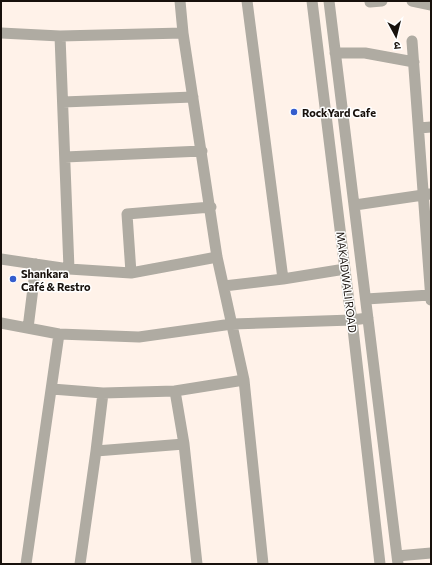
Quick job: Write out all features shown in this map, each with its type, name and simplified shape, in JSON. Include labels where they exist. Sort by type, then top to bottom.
[{"type":"street","points":[[180,1],[183,33],[211,207],[217,257],[244,380],[263,564]]},
{"type":"street","points":[[247,1],[283,279]]},
{"type":"street","name":"MAKADWALI ROAD","points":[[312,1],[352,320],[380,564]]},
{"type":"street","points":[[329,1],[398,560],[431,553]]},
{"type":"street","points":[[370,2],[382,1]]},
{"type":"street","points":[[412,1],[431,5]]},
{"type":"street","points":[[1,33],[60,36],[183,33]]},
{"type":"street","points":[[60,36],[68,269]]},
{"type":"street","points":[[366,299],[431,298],[427,194],[419,128],[412,41]]},
{"type":"street","points":[[335,53],[365,53],[414,62]]},
{"type":"street","points":[[63,102],[193,98]]},
{"type":"street","points":[[419,128],[431,127]]},
{"type":"street","points":[[65,157],[202,151]]},
{"type":"street","points":[[355,205],[427,194]]},
{"type":"street","points":[[131,273],[127,214],[211,207]]},
{"type":"street","points":[[1,259],[68,269],[131,273],[217,257]]},
{"type":"street","points":[[28,328],[36,264]]},
{"type":"street","points":[[224,286],[283,279],[345,269]]},
{"type":"street","points":[[1,322],[59,334],[139,337],[232,324],[352,320],[368,318]]},
{"type":"street","points":[[26,564],[59,334]]},
{"type":"street","points":[[52,389],[103,394],[176,391],[244,380]]},
{"type":"street","points":[[176,391],[184,444],[197,564]]},
{"type":"street","points":[[80,564],[103,394]]},
{"type":"street","points":[[96,451],[184,444]]},
{"type":"place","name":"RockYard Cafe","points":[[294,112]]},
{"type":"place","name":"Shankara Café & Restro","points":[[13,279]]}]
